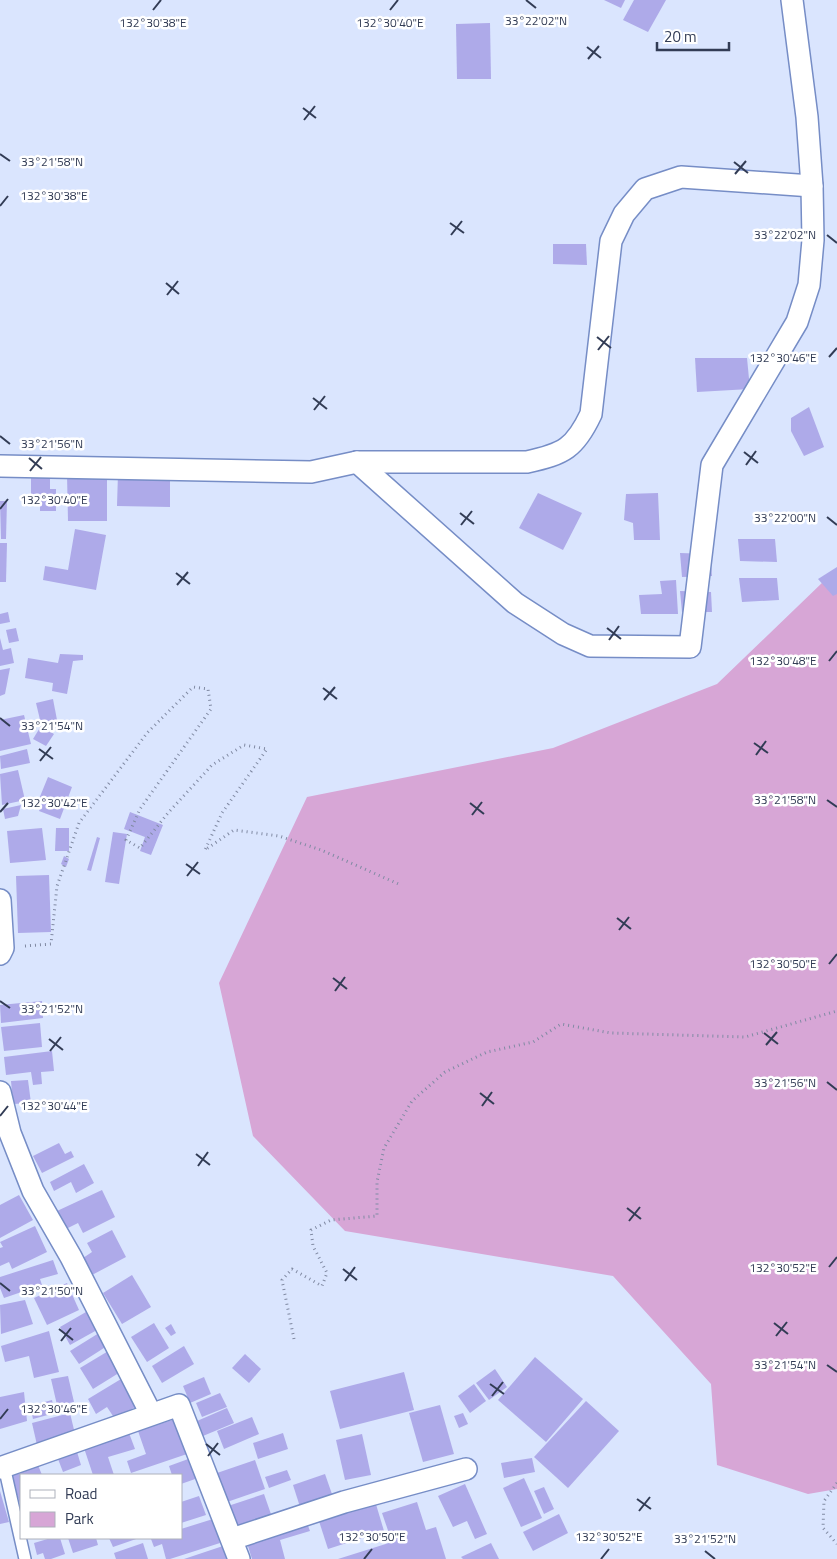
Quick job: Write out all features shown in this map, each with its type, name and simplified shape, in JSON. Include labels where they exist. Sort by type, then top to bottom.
[{"type":"street","points":[[356,462],[515,603],[563,634],[590,646],[690,647],[712,465],[797,322],[809,285],[813,240],[812,186],[807,117],[792,0]]},
{"type":"street","points":[[0,466],[311,472],[356,462],[527,462],[550,457],[568,449],[582,434],[590,414],[611,241],[624,214],[645,190],[681,177],[812,186]]},
{"type":"street","points":[[0,900],[1,951]]},
{"type":"street","points":[[0,1092],[10,1133],[34,1191],[151,1414]]},
{"type":"street","points":[[2,1467],[179,1405],[232,1539],[238,1559]]},
{"type":"street","points":[[232,1539],[344,1502],[466,1469]]},
{"type":"lane","points":[[2,1467],[25,1559]]},
{"type":"path","points":[[1,951],[51,944],[57,886],[79,824],[147,733],[193,687],[208,689],[211,709],[140,809],[126,840],[140,848],[168,813],[212,765],[244,744],[267,749],[222,813],[205,850],[234,830],[279,836],[321,850],[402,885]]},
{"type":"path","points":[[294,1339],[282,1280],[292,1269],[322,1286],[327,1272],[313,1246],[311,1230],[331,1220],[377,1216],[377,1182],[384,1148],[412,1101],[445,1072],[487,1052],[533,1042],[561,1024],[611,1033],[745,1037],[837,1011]]},
{"type":"path","points":[[837,1483],[824,1501],[823,1528],[837,1544]]},
{"type":"green space","points":[[824,581],[837,582],[837,1489],[808,1494],[717,1465],[711,1384],[613,1276],[345,1231],[253,1136],[219,983],[307,797],[553,748],[717,684]]},
{"type":"building","points":[[604,0],[625,0],[621,8]]},
{"type":"building","points":[[634,0],[666,0],[648,32],[623,20]]},
{"type":"building","points":[[490,23],[491,79],[457,79],[456,24]]},
{"type":"building","points":[[553,244],[586,244],[587,265],[553,264]]},
{"type":"building","points":[[695,358],[747,358],[750,389],[697,392]]},
{"type":"building","points":[[809,407],[824,447],[804,456],[791,431],[791,418]]},
{"type":"building","points":[[31,471],[50,472],[50,489],[56,489],[56,511],[40,511],[40,495],[31,495]]},
{"type":"building","points":[[118,473],[170,474],[170,507],[117,506]]},
{"type":"building","points":[[67,474],[107,474],[107,521],[68,521]]},
{"type":"building","points":[[538,493],[582,513],[563,550],[519,528]]},
{"type":"building","points":[[658,493],[660,540],[634,540],[633,523],[624,520],[626,494]]},
{"type":"building","points":[[0,501],[7,501],[6,539],[1,539]]},
{"type":"building","points":[[75,529],[106,535],[96,590],[43,580],[45,566],[68,570]]},
{"type":"building","points":[[738,539],[775,539],[777,562],[740,561]]},
{"type":"building","points":[[0,543],[7,543],[6,582],[0,582]]},
{"type":"building","points":[[680,553],[710,554],[712,576],[682,577]]},
{"type":"building","points":[[837,567],[837,594],[833,596],[818,579]]},
{"type":"building","points":[[739,578],[777,578],[779,600],[742,602]]},
{"type":"building","points":[[676,580],[678,614],[641,614],[639,595],[662,594],[660,581]]},
{"type":"building","points":[[680,591],[711,592],[712,612],[682,612]]},
{"type":"building","points":[[8,612],[10,622],[0,624],[0,614]]},
{"type":"building","points":[[16,628],[19,641],[9,643],[6,630]]},
{"type":"building","points":[[0,638],[3,650],[11,648],[14,663],[0,666]]},
{"type":"building","points":[[60,654],[83,655],[83,660],[73,661],[67,694],[52,691],[53,683],[25,678],[28,658],[58,663]]},
{"type":"building","points":[[10,668],[5,694],[0,696],[0,670]]},
{"type":"building","points":[[53,699],[57,720],[41,724],[36,703]]},
{"type":"building","points":[[24,715],[31,744],[0,751],[0,720]]},
{"type":"building","points":[[41,726],[54,734],[46,746],[33,739]]},
{"type":"building","points":[[27,749],[30,763],[1,769],[0,756]]},
{"type":"building","points":[[18,770],[25,800],[2,805],[0,774]]},
{"type":"building","points":[[48,777],[72,787],[60,819],[39,811],[43,801],[39,799]]},
{"type":"building","points":[[21,805],[18,816],[5,819],[3,809]]},
{"type":"building","points":[[130,812],[163,825],[151,855],[140,851],[145,837],[124,829]]},
{"type":"building","points":[[42,828],[46,860],[10,863],[7,831]]},
{"type":"building","points":[[56,828],[69,828],[69,851],[55,851]]},
{"type":"building","points":[[113,832],[127,834],[119,884],[105,882]]},
{"type":"building","points":[[97,837],[100,838],[91,871],[87,870]]},
{"type":"building","points":[[64,856],[69,859],[66,867],[61,864]]},
{"type":"building","points":[[49,875],[51,932],[18,933],[16,876]]},
{"type":"building","points":[[42,1001],[43,1018],[1,1023],[0,1005]]},
{"type":"building","points":[[40,1023],[42,1047],[4,1051],[1,1027]]},
{"type":"building","points":[[52,1051],[54,1071],[41,1072],[42,1084],[33,1085],[31,1072],[6,1075],[4,1057]]},
{"type":"building","points":[[28,1080],[31,1103],[13,1104],[11,1081]]},
{"type":"building","points":[[59,1143],[65,1154],[71,1151],[74,1157],[42,1173],[33,1156]]},
{"type":"building","points":[[84,1164],[94,1183],[76,1193],[71,1182],[54,1191],[50,1182]]},
{"type":"building","points":[[102,1190],[115,1217],[83,1233],[78,1223],[66,1229],[57,1211]]},
{"type":"building","points":[[19,1195],[33,1220],[0,1238],[0,1205]]},
{"type":"building","points":[[35,1226],[47,1252],[12,1269],[9,1262],[0,1266],[0,1248],[3,1247],[0,1242]]},
{"type":"building","points":[[112,1230],[126,1257],[92,1275],[83,1258],[92,1252],[87,1243]]},
{"type":"building","points":[[53,1260],[58,1274],[40,1279],[42,1285],[4,1298],[0,1288],[0,1277]]},
{"type":"building","points":[[132,1275],[151,1307],[122,1324],[103,1293]]},
{"type":"building","points":[[67,1283],[79,1310],[47,1325],[34,1298]]},
{"type":"building","points":[[25,1300],[33,1324],[1,1334],[0,1305]]},
{"type":"building","points":[[86,1312],[97,1330],[70,1345],[60,1327]]},
{"type":"building","points":[[154,1323],[169,1348],[147,1362],[131,1337]]},
{"type":"building","points":[[171,1324],[176,1333],[171,1336],[165,1328]]},
{"type":"building","points":[[49,1331],[59,1372],[34,1378],[29,1356],[5,1362],[1,1346]]},
{"type":"building","points":[[99,1333],[107,1346],[79,1364],[70,1351]]},
{"type":"building","points":[[184,1346],[194,1364],[162,1383],[152,1366]]},
{"type":"building","points":[[110,1350],[122,1371],[93,1389],[80,1368]]},
{"type":"building","points":[[245,1354],[261,1369],[249,1383],[232,1368]]},
{"type":"building","points":[[535,1357],[583,1399],[546,1442],[498,1400]]},
{"type":"building","points":[[495,1369],[507,1387],[489,1400],[476,1383]]},
{"type":"building","points":[[404,1372],[414,1410],[340,1429],[330,1391]]},
{"type":"building","points":[[68,1376],[74,1402],[57,1405],[51,1379]]},
{"type":"building","points":[[126,1376],[142,1403],[115,1419],[107,1407],[96,1414],[88,1399]]},
{"type":"building","points":[[204,1377],[211,1394],[190,1403],[183,1386]]},
{"type":"building","points":[[474,1384],[486,1401],[470,1413],[458,1396]]},
{"type":"building","points":[[24,1392],[27,1421],[0,1429],[0,1397]]},
{"type":"building","points":[[220,1393],[227,1407],[202,1417],[196,1403]]},
{"type":"building","points":[[52,1400],[55,1413],[33,1419],[30,1406]]},
{"type":"building","points":[[586,1401],[619,1431],[568,1488],[534,1457]]},
{"type":"building","points":[[440,1405],[454,1454],[423,1462],[409,1413]]},
{"type":"building","points":[[227,1408],[234,1423],[203,1436],[197,1421]]},
{"type":"building","points":[[70,1413],[75,1434],[37,1445],[32,1423]]},
{"type":"building","points":[[463,1413],[468,1424],[459,1428],[454,1416]]},
{"type":"building","points":[[252,1417],[259,1434],[224,1449],[217,1431]]},
{"type":"building","points":[[175,1419],[187,1454],[131,1473],[127,1461],[146,1454],[138,1431]]},
{"type":"building","points":[[129,1433],[135,1449],[108,1457],[114,1474],[93,1474],[84,1448]]},
{"type":"building","points":[[283,1433],[288,1449],[258,1459],[253,1443]]},
{"type":"building","points":[[362,1434],[371,1475],[345,1480],[336,1440]]},
{"type":"building","points":[[77,1452],[81,1465],[63,1472],[58,1459]]},
{"type":"building","points":[[191,1458],[198,1478],[182,1484],[182,1474],[172,1474],[169,1466]]},
{"type":"building","points":[[532,1458],[535,1472],[504,1478],[501,1463]]},
{"type":"building","points":[[255,1460],[265,1489],[227,1502],[217,1473]]},
{"type":"building","points":[[38,1465],[42,1474],[20,1474],[20,1503],[10,1474]]},
{"type":"building","points":[[287,1470],[291,1480],[269,1488],[265,1477]]},
{"type":"building","points":[[325,1474],[334,1500],[301,1510],[293,1485]]},
{"type":"building","points":[[524,1478],[542,1518],[521,1527],[503,1488]]},
{"type":"building","points":[[465,1484],[487,1534],[475,1539],[467,1521],[453,1527],[438,1496]]},
{"type":"building","points":[[544,1487],[554,1509],[544,1514],[534,1491]]},
{"type":"building","points":[[0,1491],[9,1522],[0,1524]]},
{"type":"building","points":[[264,1494],[273,1520],[236,1532],[228,1506]]},
{"type":"building","points":[[199,1496],[206,1515],[182,1523],[182,1502]]},
{"type":"building","points":[[375,1501],[384,1531],[328,1549],[318,1518]]},
{"type":"building","points":[[417,1502],[426,1530],[436,1527],[446,1559],[338,1559],[392,1542],[382,1513]]},
{"type":"building","points":[[559,1514],[568,1533],[533,1551],[523,1532]]},
{"type":"building","points":[[213,1519],[220,1543],[166,1559],[162,1544],[154,1547],[151,1539],[182,1539],[182,1529]]},
{"type":"building","points":[[307,1523],[310,1531],[280,1540],[285,1559],[252,1559],[247,1543]]},
{"type":"building","points":[[48,1539],[60,1539],[65,1554],[45,1559],[43,1553],[37,1555],[34,1543]]},
{"type":"building","points":[[68,1539],[96,1539],[98,1545],[73,1553]]},
{"type":"building","points":[[109,1539],[136,1539],[113,1547]]},
{"type":"building","points":[[143,1543],[148,1559],[116,1559],[114,1553]]},
{"type":"building","points":[[491,1543],[499,1559],[463,1559],[461,1557]]},
{"type":"building","points":[[223,1546],[227,1559],[184,1559]]}]
